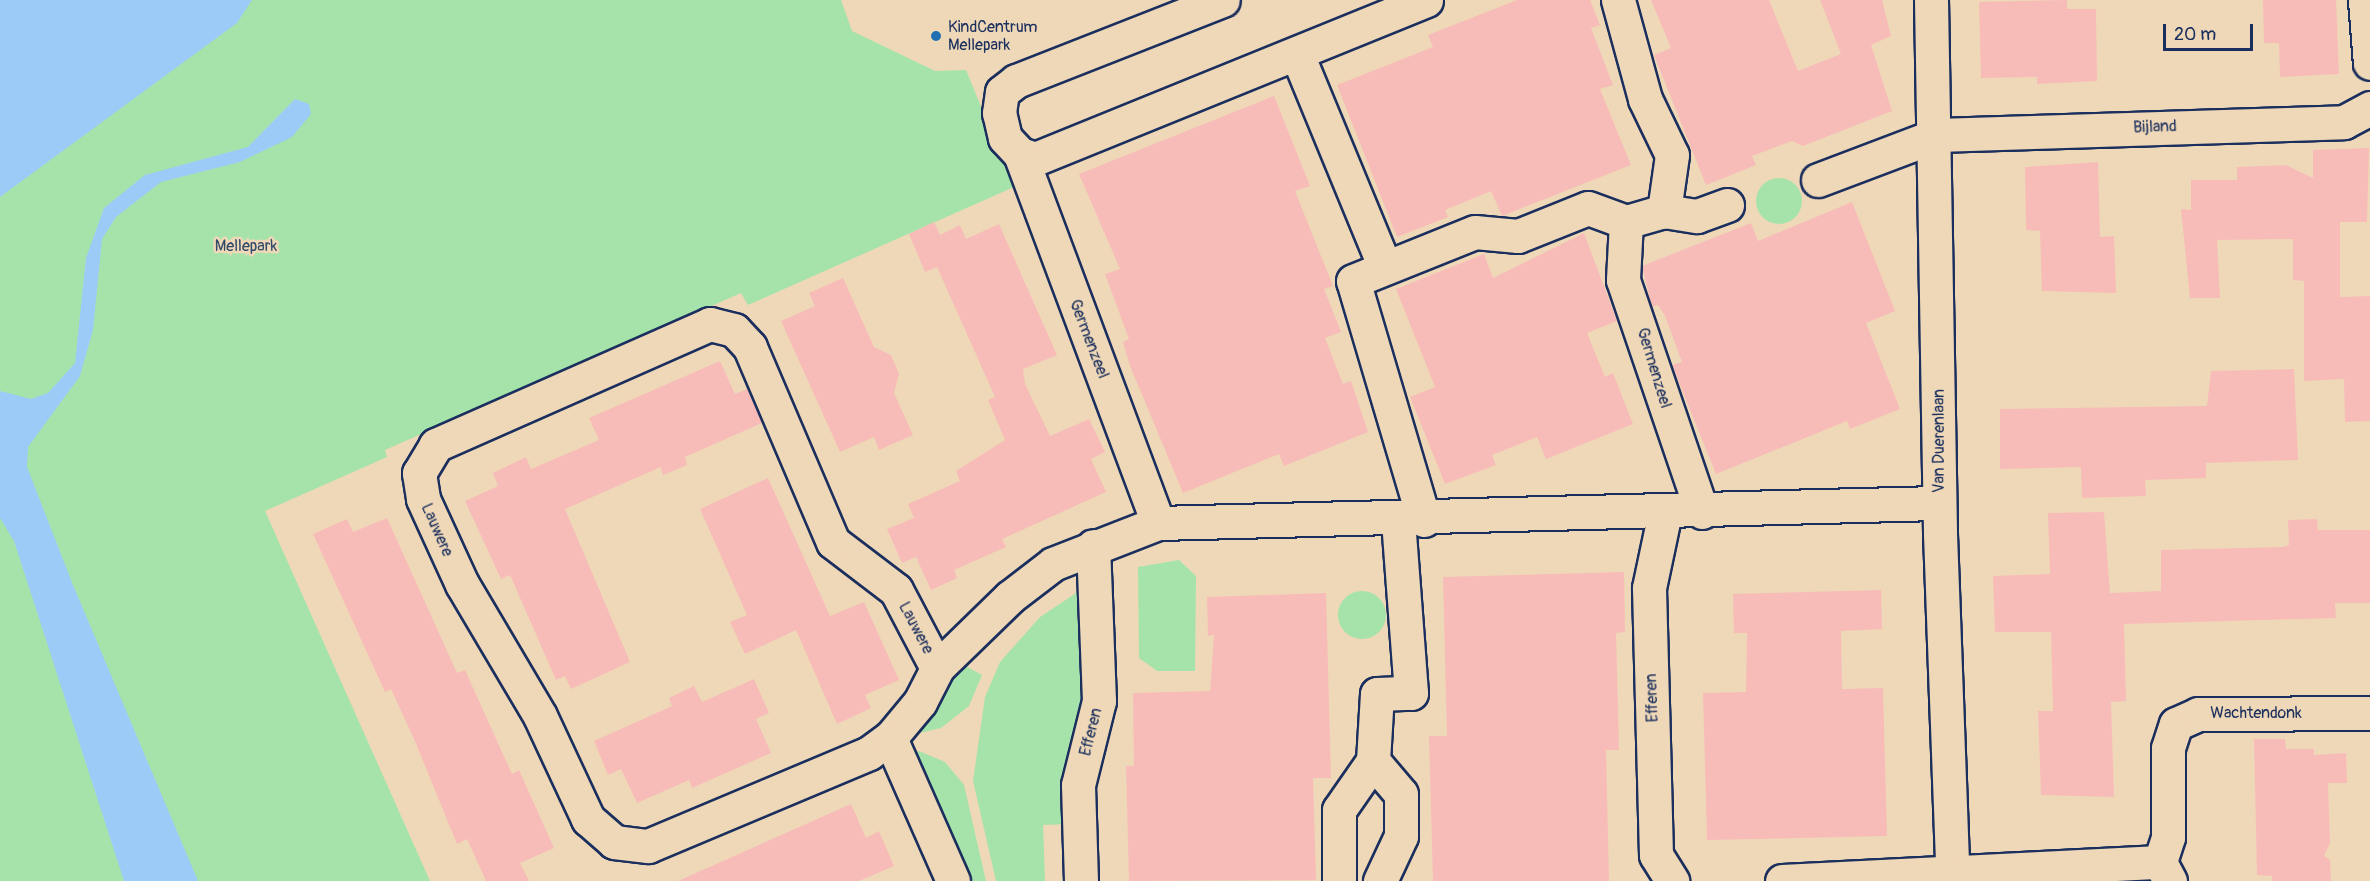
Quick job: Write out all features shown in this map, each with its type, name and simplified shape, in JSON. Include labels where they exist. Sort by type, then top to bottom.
[{"type":"street","name":"Germenzeel","points":[[1158,523],[1020,154],[1005,138],[999,113],[1002,92],[1016,81],[1223,0]]},
{"type":"street","points":[[1020,154],[1035,159],[1426,0]]},
{"type":"street","points":[[1618,0],[1645,99],[1672,155],[1664,211]]},
{"type":"street","name":"Van Duerenlaan","points":[[1931,0],[1937,135],[1939,504],[1953,876]]},
{"type":"street","points":[[2365,0],[2370,63]]},
{"type":"street","points":[[1297,54],[1385,267]]},
{"type":"street","name":"Bijland","points":[[1937,135],[2344,122],[2370,108]]},
{"type":"street","points":[[1818,180],[1937,135]]},
{"type":"street","points":[[1339,881],[1339,810],[1373,761],[1377,694],[1411,693],[1411,520],[1353,280],[1475,232],[1518,236],[1588,208],[1626,222],[1664,211],[1697,216],[1727,205]]},
{"type":"street","name":"Germenzeel","points":[[1626,222],[1623,280],[1702,512]]},
{"type":"street","name":"Lauwere","points":[[937,668],[896,590],[833,542],[750,347],[734,330],[710,324],[436,445],[419,473],[423,499],[462,584],[540,716],[588,819],[614,842],[648,846],[869,753],[890,738],[920,702],[937,668],[1010,597],[1053,564],[1093,546],[1158,523]]},
{"type":"street","points":[[1158,523],[1411,520],[1939,504]]},
{"type":"street","name":"Efferen","points":[[1665,512],[1649,588],[1656,855],[1672,881]]},
{"type":"street","name":"Efferen","points":[[1082,881],[1078,785],[1099,700],[1093,546]]},
{"type":"street","name":"Wachtendonk","points":[[1953,876],[2165,871],[2168,837],[2168,748],[2176,724],[2198,714],[2370,713]]},
{"type":"street","points":[[890,738],[953,881]]},
{"type":"street","points":[[1373,761],[1401,794],[1401,836],[1380,881]]},
{"type":"street","points":[[1782,881],[1953,876]]},
{"type":"green space","name":"Mellepark","points":[[0,0],[841,0],[852,31],[935,71],[966,70],[1014,187],[748,305],[741,293],[385,450],[387,457],[265,511],[430,881],[0,881]]},
{"type":"green space","points":[[1779,178],[1788,179],[1795,185],[1801,192],[1801,210],[1795,217],[1788,223],[1779,224],[1770,223],[1763,217],[1757,210],[1756,201],[1757,192],[1763,185],[1770,179]]},
{"type":"green space","points":[[1179,560],[1196,576],[1195,671],[1157,671],[1139,658],[1138,567]]},
{"type":"green space","points":[[1085,587],[1089,686],[1069,824],[1043,825],[1045,881],[996,881],[973,781],[985,697],[1000,662],[1040,617]]},
{"type":"green space","points":[[1362,591],[1379,598],[1386,615],[1379,632],[1362,639],[1345,632],[1338,615],[1345,598]]},
{"type":"green space","points":[[960,663],[982,675],[969,706],[941,728],[915,734]]},
{"type":"green space","points":[[919,751],[945,762],[964,785],[986,881],[964,881],[914,753]]},
{"type":"water","points":[[0,0],[252,0],[237,23],[0,197]]},
{"type":"water","points":[[295,99],[309,104],[311,114],[292,137],[240,162],[161,182],[116,217],[102,239],[93,330],[80,376],[28,447],[27,467],[73,585],[198,881],[124,881],[14,541],[0,518],[0,391],[31,399],[48,393],[75,363],[86,258],[104,208],[145,175],[248,147]]},
{"type":"building","points":[[1517,0],[1590,0],[1600,25],[1591,28],[1613,85],[1600,89],[1631,165],[1502,216],[1491,191],[1445,210],[1448,217],[1397,237],[1337,85],[1433,47],[1428,35]]},
{"type":"building","points":[[1651,0],[1769,0],[1798,71],[1841,54],[1820,0],[1882,0],[1891,36],[1871,45],[1892,111],[1803,146],[1792,141],[1752,156],[1756,165],[1706,185],[1654,55],[1671,48]]},
{"type":"building","points":[[2067,0],[2067,9],[2096,9],[2097,81],[2037,84],[2037,77],[1981,78],[1979,2]]},
{"type":"building","points":[[2263,0],[2336,0],[2339,74],[2280,77],[2279,43],[2264,43]]},
{"type":"building","points":[[1274,96],[1310,186],[1295,191],[1333,286],[1324,289],[1341,332],[1325,338],[1343,384],[1351,381],[1368,432],[1284,466],[1279,454],[1183,493],[1130,366],[1123,342],[1129,339],[1105,274],[1120,269],[1079,174]]},
{"type":"building","points":[[2369,148],[2367,222],[2340,222],[2340,297],[2370,296],[2370,421],[2345,422],[2344,379],[2304,381],[2304,281],[2293,280],[2293,239],[2217,240],[2220,298],[2190,298],[2181,209],[2191,210],[2191,180],[2237,180],[2237,167],[2286,165],[2313,178],[2313,150]]},
{"type":"building","points":[[2098,162],[2100,237],[2114,236],[2116,293],[2042,291],[2040,231],[2026,230],[2025,167]]},
{"type":"building","points":[[1852,202],[1895,311],[1866,323],[1900,409],[1850,429],[1847,421],[1716,474],[1672,365],[1682,362],[1665,316],[1658,305],[1652,307],[1642,266],[1751,223],[1758,241]]},
{"type":"building","points":[[934,222],[940,235],[960,225],[966,239],[999,224],[1057,355],[1023,369],[1025,384],[1050,436],[1089,419],[1105,452],[1091,459],[1106,492],[1002,539],[1006,547],[954,570],[957,578],[931,590],[916,557],[902,563],[887,529],[914,518],[908,504],[960,481],[956,471],[1005,440],[988,400],[995,397],[937,267],[925,272],[909,234]]},
{"type":"building","points":[[1584,233],[1617,321],[1587,333],[1605,377],[1613,373],[1633,424],[1546,459],[1537,437],[1492,455],[1496,465],[1445,484],[1410,397],[1435,387],[1396,289],[1484,254],[1493,278]]},
{"type":"building","points":[[843,278],[874,347],[891,355],[899,374],[894,393],[913,435],[879,450],[874,437],[840,452],[781,321],[815,306],[809,293]]},
{"type":"building","points":[[720,361],[735,394],[747,389],[762,423],[685,457],[687,465],[663,475],[661,467],[565,509],[630,662],[571,689],[565,676],[556,680],[510,575],[501,579],[465,501],[498,486],[493,473],[526,457],[531,469],[599,440],[589,418]]},
{"type":"building","points":[[2294,369],[2298,460],[2206,463],[2206,478],[2145,480],[2146,496],[2082,498],[2081,467],[2000,469],[2000,409],[2207,406],[2211,371]]},
{"type":"building","points":[[768,478],[830,616],[864,602],[899,680],[865,695],[871,708],[837,724],[796,630],[745,654],[730,622],[747,615],[700,509]]},
{"type":"building","points":[[2104,512],[2110,593],[2161,591],[2161,550],[2283,547],[2289,545],[2288,520],[2317,519],[2318,530],[2370,530],[2370,603],[2335,603],[2336,618],[2124,624],[2126,701],[2111,702],[2114,797],[2041,795],[2038,711],[2053,711],[2051,632],[1995,632],[1993,576],[2050,574],[2048,513]]},
{"type":"building","points":[[387,518],[457,673],[465,670],[512,774],[519,770],[554,848],[520,863],[529,881],[486,881],[467,839],[457,844],[391,689],[385,692],[313,534],[347,519],[353,532]]},
{"type":"building","points":[[1624,572],[1625,632],[1616,633],[1619,750],[1606,750],[1609,881],[1433,881],[1429,736],[1447,736],[1443,577]]},
{"type":"building","points":[[1881,590],[1882,629],[1841,631],[1842,689],[1883,688],[1887,836],[1707,840],[1703,693],[1746,692],[1747,633],[1734,633],[1733,594]]},
{"type":"building","points":[[1326,593],[1331,778],[1313,778],[1316,880],[1129,881],[1126,766],[1134,766],[1133,693],[1210,691],[1214,635],[1208,636],[1207,597]]},
{"type":"building","points":[[754,679],[769,713],[756,719],[771,753],[692,788],[689,780],[637,803],[621,769],[608,775],[594,741],[672,706],[669,698],[694,686],[702,702]]},
{"type":"building","points":[[2254,739],[2285,739],[2286,749],[2314,749],[2314,755],[2346,753],[2347,783],[2328,783],[2330,843],[2324,856],[2330,860],[2331,881],[2272,881],[2272,876],[2257,875]]},
{"type":"building","points":[[851,804],[866,838],[879,831],[894,866],[859,881],[678,881]]},
{"type":"place","name":"KindCentrum Mellepark","points":[[936,36]]}]
